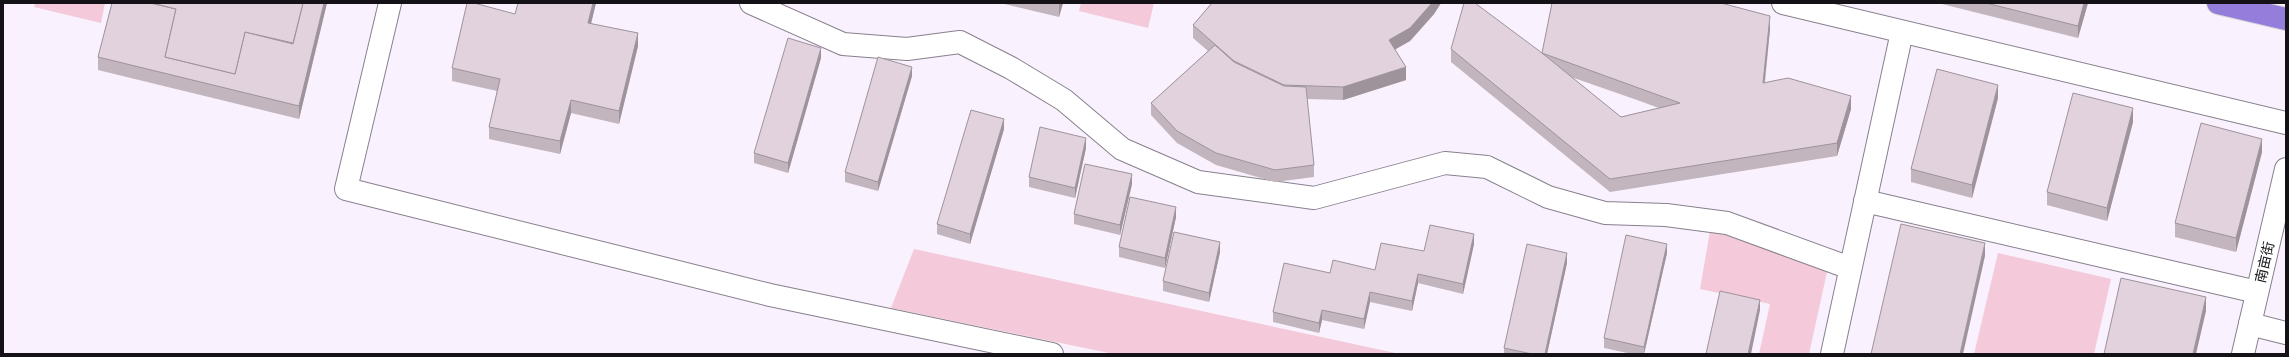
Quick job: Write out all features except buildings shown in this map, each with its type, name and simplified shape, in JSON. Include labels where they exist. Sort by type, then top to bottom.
[{"type":"highway","points":[[2218,3],[2286,19]]},
{"type":"lane","points":[[390,3],[346,188],[762,294],[1052,354]]},
{"type":"lane","points":[[751,3],[843,44],[907,49],[960,42],[1011,68],[1064,100],[1122,149],[1198,182],[1314,198],[1445,163],[1487,167],[1548,196],[1604,213],[1666,215],[1727,223],[1850,268]]},
{"type":"lane","points":[[1797,4],[1902,32],[2286,123]]},
{"type":"lane","points":[[1832,354],[1902,32]]},
{"type":"lane","name":"南亩街","points":[[2243,354],[2286,169]]},
{"type":"lane","points":[[1865,201],[2257,292]]},
{"type":"lane","points":[[2250,324],[2286,333]]},
{"type":"shaded area","points":[[35,3],[105,3],[101,23],[34,7]]},
{"type":"shaded area","points":[[1081,3],[1154,3],[1148,28],[1079,11]]},
{"type":"shaded area","points":[[1710,231],[1731,233],[1827,272],[1809,354],[1759,354],[1770,304],[1700,289]]},
{"type":"shaded area","points":[[914,249],[1400,354],[1114,354],[891,308]]},
{"type":"shaded area","points":[[1998,253],[2111,279],[2094,354],[1974,354]]}]
